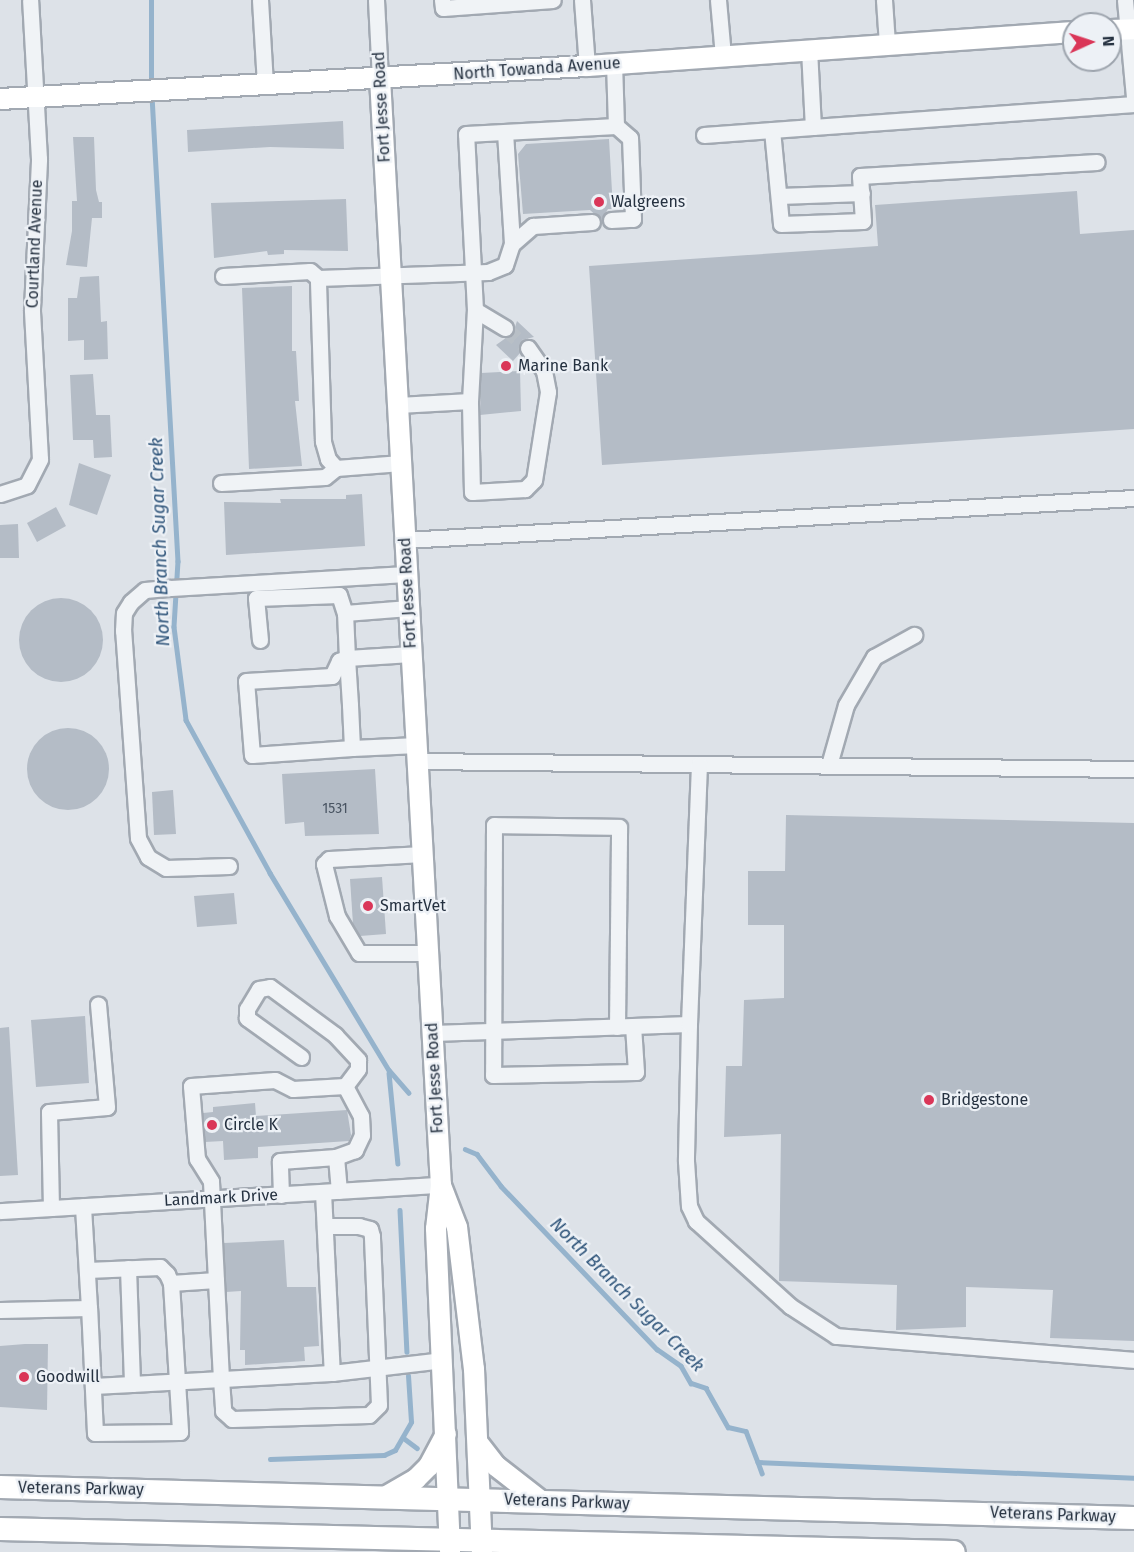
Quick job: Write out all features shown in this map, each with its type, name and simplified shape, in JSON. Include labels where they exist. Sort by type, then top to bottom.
[{"type":"highway","name":"Veterans Parkway","points":[[0,1487],[1134,1518]]},
{"type":"highway","points":[[0,1529],[384,1538],[450,1546],[954,1552]]},
{"type":"main road","name":"North Towanda Avenue","points":[[0,99],[587,66],[1062,33]]},
{"type":"main road","name":"Fort Jesse Road","points":[[380,78],[441,1185],[436,1229],[450,1498],[450,1546]]},
{"type":"main road","name":"Fort Jesse Road","points":[[441,1185],[457,1227],[478,1443],[482,1546]]},
{"type":"main road","points":[[385,1497],[416,1479],[429,1466],[446,1434]]},
{"type":"main road","points":[[478,1443],[496,1466],[541,1502]]},
{"type":"main road","points":[[384,1538],[406,1552]]},
{"type":"street","name":"Courtland Avenue","points":[[0,494],[27,485],[40,459],[32,309],[39,159],[30,0]]},
{"type":"street","points":[[260,0],[266,85]]},
{"type":"street","name":"Fort Jesse Road","points":[[376,0],[380,78]]},
{"type":"street","points":[[442,0],[442,8],[492,2],[553,0]]},
{"type":"street","points":[[582,0],[587,66]]},
{"type":"street","points":[[718,0],[723,56]]},
{"type":"street","points":[[884,0],[887,44]]},
{"type":"street","points":[[1125,0],[1123,29],[1134,97]]},
{"type":"street","points":[[809,49],[813,127]]},
{"type":"street","points":[[614,64],[616,126]]},
{"type":"street","points":[[704,135],[1134,104]]},
{"type":"street","points":[[528,348],[544,371],[548,392],[534,480],[530,487],[472,492],[470,401],[475,309],[466,134],[616,126],[630,138],[633,219],[611,220]]},
{"type":"street","points":[[772,130],[781,224],[863,221],[860,176],[1097,162]]},
{"type":"street","points":[[223,276],[310,271],[318,278],[392,277],[499,270],[505,265],[512,244],[505,132]]},
{"type":"street","points":[[779,196],[862,193]]},
{"type":"street","points":[[512,244],[533,226],[592,222]]},
{"type":"street","points":[[318,278],[323,441],[328,459],[336,468]]},
{"type":"street","points":[[475,309],[505,328]]},
{"type":"street","points":[[398,405],[470,401]]},
{"type":"street","points":[[221,483],[326,477],[336,468],[401,464]]},
{"type":"street","points":[[405,540],[1134,498]]},
{"type":"street","points":[[229,866],[166,868],[148,857],[138,838],[124,613],[145,590],[407,574]]},
{"type":"street","points":[[260,640],[256,598],[339,595],[345,613],[352,748]]},
{"type":"street","points":[[345,613],[409,608]]},
{"type":"street","points":[[828,765],[846,705],[874,657],[914,635]]},
{"type":"street","points":[[411,654],[348,658],[339,661],[332,676],[246,681],[252,755],[352,748],[417,753],[699,764],[1134,769]]},
{"type":"street","points":[[699,764],[688,1024],[686,1161],[689,1206],[696,1221],[790,1306],[836,1336],[930,1340],[980,1350],[1134,1360]]},
{"type":"street","points":[[617,1027],[620,827],[494,825],[493,1075],[636,1072],[633,1026]]},
{"type":"street","points":[[423,854],[329,859],[324,864],[337,916],[359,953],[428,953]]},
{"type":"street","points":[[301,1057],[247,1018],[247,1009],[259,989],[270,987],[342,1043],[358,1060],[358,1069],[345,1086],[293,1089],[275,1080],[191,1086],[196,1159],[211,1181],[223,1411],[232,1419],[369,1415],[379,1405],[370,1229],[325,1226]]},
{"type":"street","points":[[51,1208],[48,1112],[107,1107],[98,1004]]},
{"type":"street","points":[[433,1034],[688,1024]]},
{"type":"street","points":[[281,1194],[280,1161],[336,1157],[355,1150],[362,1136],[361,1116],[345,1086]]},
{"type":"street","points":[[336,1157],[339,1191]]},
{"type":"street","name":"Landmark Drive","points":[[0,1211],[441,1185]]},
{"type":"street","points":[[323,1192],[332,1373]]},
{"type":"street","points":[[83,1206],[95,1433],[180,1432],[171,1283],[160,1267],[87,1270]]},
{"type":"street","points":[[128,1268],[132,1384]]},
{"type":"street","points":[[171,1283],[216,1280]]},
{"type":"street","points":[[0,1310],[88,1308]]},
{"type":"street","points":[[93,1386],[332,1373],[442,1360]]},
{"type":"building","points":[[343,121],[344,149],[270,147],[188,152],[187,130]]},
{"type":"building","points":[[73,137],[94,137],[96,190],[99,202],[102,202],[102,218],[92,218],[87,267],[66,265],[72,231],[72,201],[77,201]]},
{"type":"building","name":"Walgreens","points":[[609,139],[613,209],[608,209],[601,220],[590,210],[523,214],[518,154],[526,144]]},
{"type":"building","points":[[1077,191],[1080,234],[1134,230],[1134,429],[602,465],[589,266],[878,246],[875,205]]},
{"type":"building","points":[[346,199],[348,251],[284,250],[284,254],[268,255],[267,251],[214,258],[211,203]]},
{"type":"building","points":[[99,276],[101,322],[107,321],[108,359],[84,360],[84,340],[68,341],[68,298],[77,298],[80,277]]},
{"type":"building","points":[[292,286],[292,351],[296,351],[299,401],[295,401],[302,466],[249,469],[242,288]]},
{"type":"building","points":[[517,321],[534,337],[522,340],[520,353],[513,361],[496,345],[513,333]]},
{"type":"building","name":"Marine Bank","points":[[520,371],[521,411],[480,415],[481,373]]},
{"type":"building","points":[[93,374],[96,415],[110,415],[112,457],[94,458],[93,440],[73,440],[70,375]]},
{"type":"building","points":[[79,463],[111,475],[97,515],[69,505]]},
{"type":"building","points":[[362,494],[365,546],[226,555],[224,502],[281,503],[280,499],[346,499],[346,495]]},
{"type":"building","points":[[56,507],[66,526],[37,542],[27,523]]},
{"type":"building","points":[[18,524],[19,558],[0,558],[0,525]]},
{"type":"building","points":[[61,598],[84,605],[96,617],[103,640],[96,663],[84,675],[61,682],[38,675],[26,663],[19,640],[26,617],[38,605]]},
{"type":"building","points":[[60,728],[76,728],[91,735],[102,746],[109,761],[106,785],[97,798],[76,810],[60,810],[45,803],[34,792],[27,777],[27,761],[34,746],[45,735]]},
{"type":"building","points":[[375,769],[379,834],[305,836],[304,822],[285,824],[282,774]]},
{"type":"building","points":[[173,790],[176,834],[154,835],[152,792]]},
{"type":"building","name":"Bridgestone","points":[[786,815],[1134,823],[1134,1341],[1050,1338],[1053,1290],[966,1287],[966,1327],[896,1330],[897,1285],[779,1281],[781,1134],[724,1137],[726,1066],[742,1066],[744,1000],[784,998],[784,925],[748,925],[748,871],[785,871]]},
{"type":"building","name":"SmartVet","points":[[382,877],[386,934],[360,936],[353,924],[350,879]]},
{"type":"building","points":[[234,893],[237,924],[197,927],[194,896]]},
{"type":"building","points":[[85,1016],[89,1083],[36,1087],[31,1020]]},
{"type":"building","points":[[9,1027],[18,1175],[0,1176],[0,1028]]},
{"type":"building","points":[[255,1103],[256,1116],[347,1110],[351,1135],[349,1141],[258,1147],[258,1158],[224,1160],[223,1141],[205,1142],[203,1113],[213,1112],[213,1107]]},
{"type":"building","points":[[284,1240],[287,1287],[316,1287],[319,1346],[304,1347],[305,1361],[245,1365],[245,1350],[240,1350],[241,1291],[226,1292],[224,1243]]},
{"type":"building","name":"Goodwill","points":[[48,1344],[47,1410],[0,1407],[0,1346]]},
{"type":"waterway","name":"North Branch Sugar Creek","points":[[151,0],[151,84]]},
{"type":"waterway","name":"North Branch Sugar Creek","points":[[152,96],[178,561],[174,627],[186,720],[270,873],[389,1070],[409,1093]]},
{"type":"waterway","points":[[389,1073],[398,1164]]},
{"type":"waterway","name":"North Branch Sugar Creek","points":[[465,1149],[477,1154],[501,1186],[657,1349],[681,1366],[691,1383],[706,1388],[728,1427],[746,1431],[758,1462],[1134,1478]]},
{"type":"waterway","points":[[400,1210],[407,1352]]},
{"type":"waterway","points":[[270,1459],[384,1455],[395,1450],[411,1422],[408,1376]]},
{"type":"waterway","points":[[405,1439],[417,1448]]},
{"type":"waterway","points":[[758,1462],[762,1473]]},
{"type":"tunnel","points":[[505,328],[528,348]]},
{"type":"place","name":"Walgreens","points":[[599,202]]},
{"type":"place","name":"Marine Bank","points":[[506,366]]},
{"type":"place","name":"SmartVet","points":[[368,906]]},
{"type":"place","name":"Bridgestone","points":[[929,1100]]},
{"type":"place","name":"Circle K","points":[[212,1125]]},
{"type":"place","name":"Goodwill","points":[[24,1377]]}]
